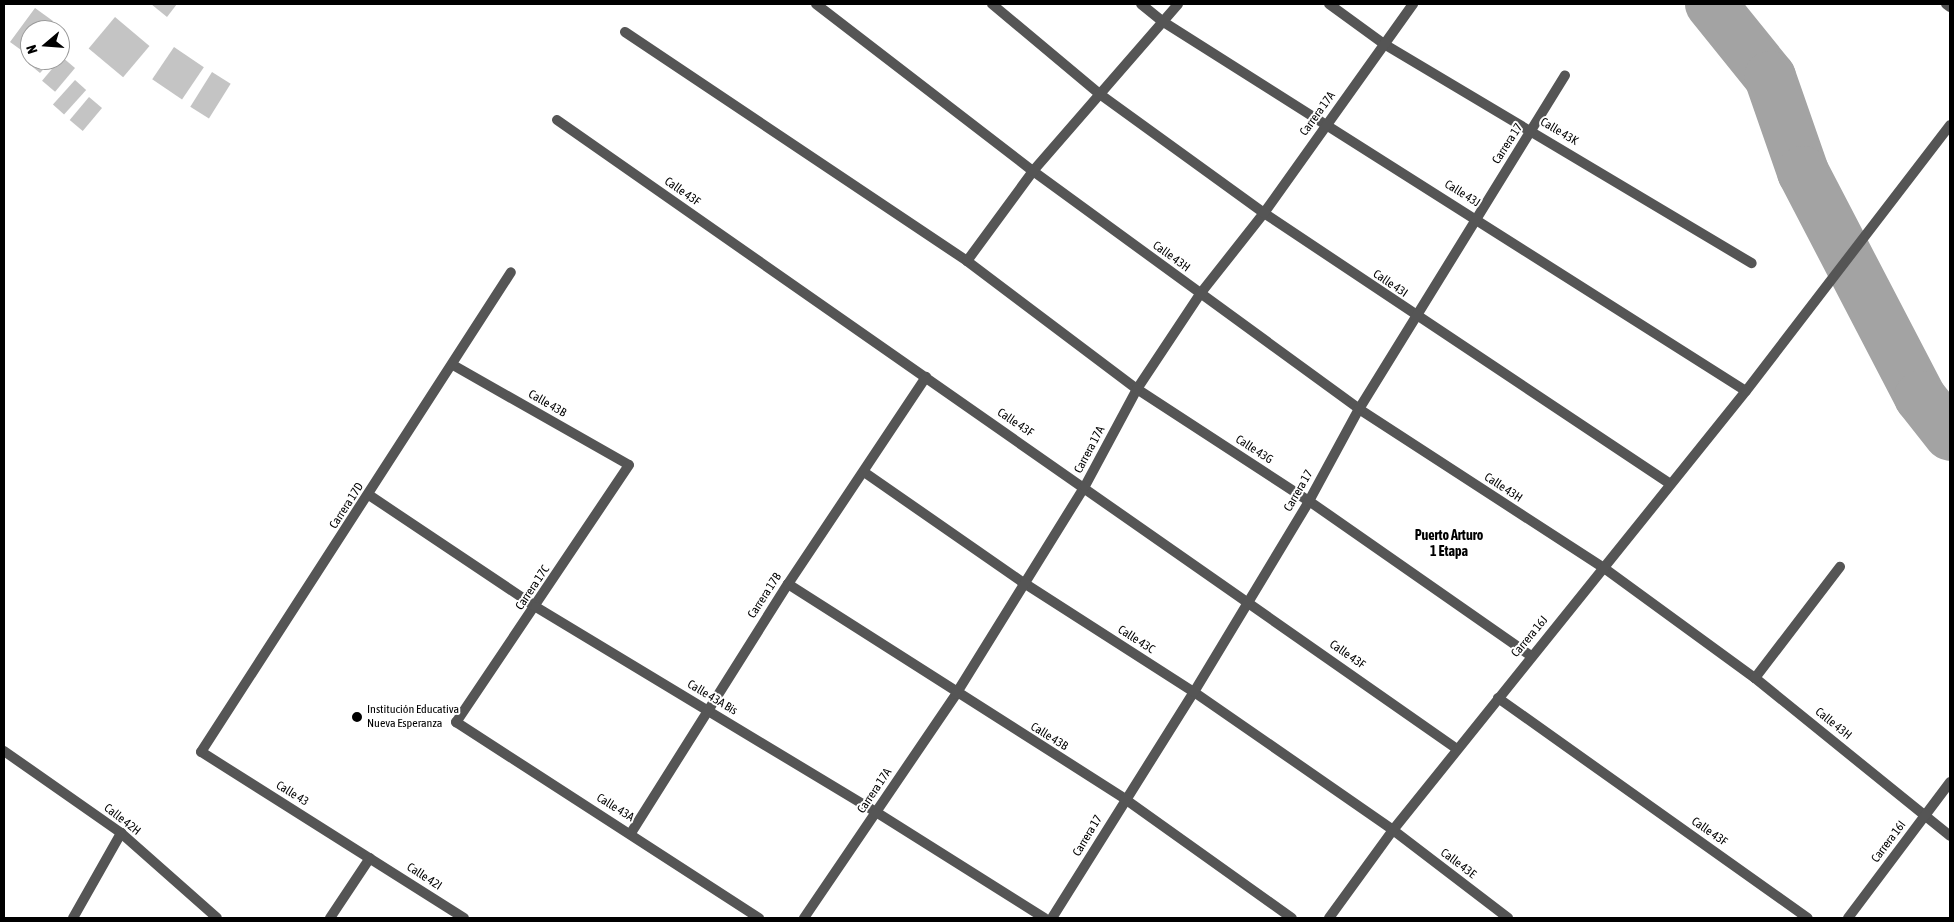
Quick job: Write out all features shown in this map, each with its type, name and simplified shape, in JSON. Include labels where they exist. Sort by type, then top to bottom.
[{"type":"street","name":"Calle 43H","points":[[816,4],[1033,172],[1359,409],[1604,568],[1755,678],[1950,836]]},
{"type":"street","name":"Calle 43I","points":[[992,4],[1101,95],[1264,213],[1415,316],[1670,484]]},
{"type":"street","name":"Calle 43J","points":[[1141,4],[1162,21],[1326,122],[1746,391]]},
{"type":"street","points":[[967,261],[1033,172],[1178,4]]},
{"type":"street","name":"Calle 43K","points":[[1329,4],[1384,44],[1532,130],[1752,263]]},
{"type":"street","name":"Carrera 17A","points":[[804,918],[956,694],[1085,486],[1137,389],[1200,294],[1264,213],[1326,122],[1413,4]]},
{"type":"street","points":[[1946,4],[1950,8]]},
{"type":"street","name":"Calle 43G","points":[[625,32],[967,261],[1137,389],[1309,501],[1531,656]]},
{"type":"street","name":"Carrera 17","points":[[1052,918],[1124,800],[1194,692],[1309,501],[1359,409],[1475,217],[1532,130],[1564,75]]},
{"type":"street","name":"Calle 43F","points":[[557,120],[1085,486],[1457,749]]},
{"type":"street","name":"Carrera 16J","points":[[1328,918],[1393,830],[1746,391],[1948,130]]},
{"type":"street","name":"Carrera 17D","points":[[200,752],[369,495],[511,272]]},
{"type":"street","name":"Calle 43B","points":[[453,365],[629,465]]},
{"type":"street","name":"Carrera 17B","points":[[631,833],[788,584],[926,377]]},
{"type":"street","name":"Carrera 17C","points":[[456,722],[536,607],[629,465]]},
{"type":"street","name":"Calle 43C","points":[[864,472],[1024,583],[1194,692],[1393,830]]},
{"type":"street","name":"Calle 43A Bis","points":[[369,495],[536,607],[876,812],[1044,918]]},
{"type":"street","points":[[1755,678],[1840,567]]},
{"type":"street","name":"Calle 43B","points":[[788,584],[956,694],[1124,800],[1292,918]]},
{"type":"street","name":"Calle 43F","points":[[1498,698],[1808,918]]},
{"type":"street","name":"Calle 43A","points":[[456,722],[631,833],[759,918]]},
{"type":"street","name":"Calle 42H","points":[[4,750],[120,833],[217,918]]},
{"type":"street","name":"Calle 43","points":[[200,752],[370,858]]},
{"type":"street","name":"Carrera 16I","points":[[1848,918],[1950,782]]},
{"type":"street","name":"Calle 43E","points":[[1393,830],[1508,918]]},
{"type":"street","points":[[73,918],[120,833]]},
{"type":"street","points":[[330,918],[370,858]]},
{"type":"street","name":"Calle 42I","points":[[370,858],[464,918]]},
{"type":"building","points":[[151,4],[177,4],[167,17]]},
{"type":"building","points":[[35,8],[52,20],[26,20]]},
{"type":"building","points":[[115,17],[149,46],[123,77],[89,48]]},
{"type":"building","points":[[20,28],[20,49],[10,42]]},
{"type":"building","points":[[174,47],[204,67],[182,99],[152,79]]},
{"type":"building","points":[[70,64],[75,68],[55,92],[42,81],[51,70],[70,70]]},
{"type":"building","points":[[212,72],[231,84],[209,118],[190,107]]},
{"type":"building","points":[[75,80],[86,90],[64,115],[53,105]]},
{"type":"building","points":[[89,97],[102,108],[83,131],[70,120]]},
{"type":"waterway","points":[[1711,4],[1770,77],[1803,172],[1920,397],[1950,435]]},
{"type":"place","name":"Institución Educativa Nueva Esperanza","points":[[357,717]]},
{"type":"district","name":"Puerto Arturo 1 Etapa","points":[[1449,544]]}]
